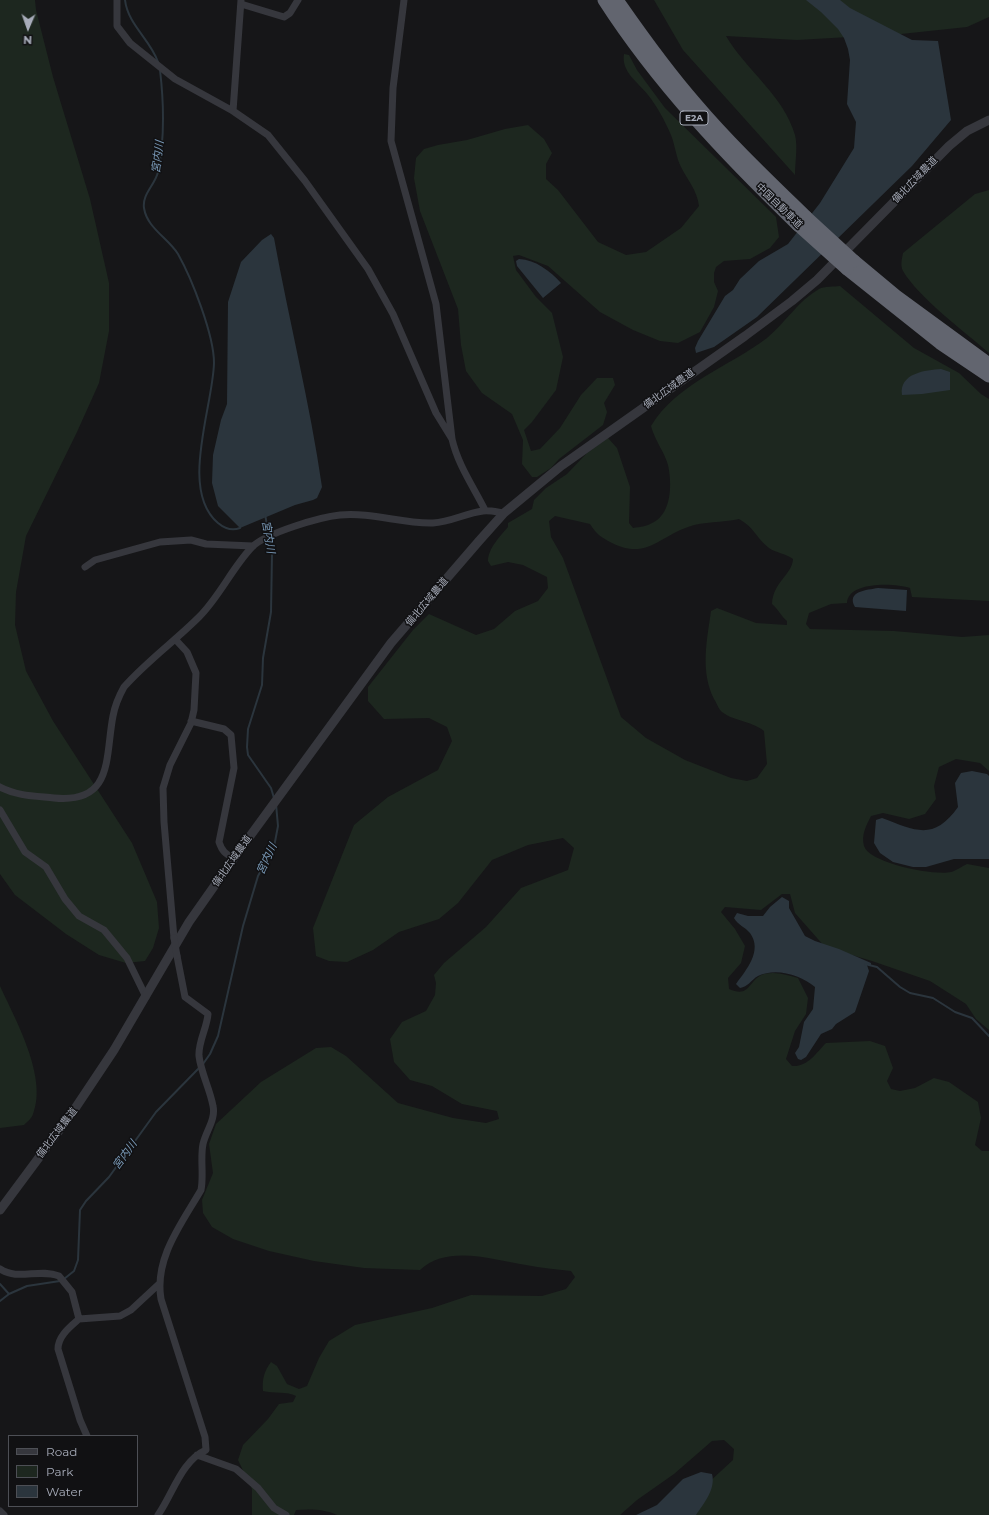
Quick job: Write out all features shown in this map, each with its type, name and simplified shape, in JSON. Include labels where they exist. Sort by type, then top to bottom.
[{"type":"highway","name":"中国自動車道","points":[[604,0],[645,59],[688,111],[741,170],[802,221],[940,343],[989,376]]},
{"type":"highway","name":"中国自動車道","points":[[617,0],[655,54],[697,105],[802,221]]},
{"type":"highway","name":"中国自動車道","points":[[851,265],[989,364]]},
{"type":"street","points":[[117,0],[117,26],[130,43],[175,79],[233,111],[268,134],[344,233],[364,263],[392,314],[431,402],[452,439]]},
{"type":"street","points":[[233,111],[241,2],[284,17],[290,13],[298,0]]},
{"type":"street","points":[[404,0],[393,88],[391,141],[436,304],[444,361],[452,439],[458,459],[485,510]]},
{"type":"street","name":"備北広域農道","points":[[0,1210],[72,1113],[114,1050],[189,922],[270,807],[391,643],[504,514],[561,466],[746,336],[792,301],[817,280],[949,146],[967,131],[989,120]]},
{"type":"street","points":[[0,786],[22,795],[67,800],[84,795],[95,789],[100,783],[107,766],[113,716],[117,700],[124,687],[200,616],[218,596],[253,546],[270,536],[295,527],[339,515],[366,514],[416,522],[434,523],[447,521],[485,510],[504,514]]},
{"type":"street","points":[[85,567],[95,560],[160,542],[192,540],[206,544],[253,546]]},
{"type":"street","points":[[158,1515],[186,1468],[197,1455],[206,1450],[205,1437],[161,1298],[159,1284],[160,1268],[165,1256],[201,1190],[203,1179],[203,1146],[214,1115],[214,1106],[199,1054],[208,1022],[208,1014],[186,997],[174,938],[164,822],[164,788],[170,765],[191,721],[194,710],[196,673],[187,652],[175,639]]},
{"type":"street","points":[[191,721],[224,729],[231,735],[234,768],[219,842],[221,849],[225,854],[234,858]]},
{"type":"street","points":[[0,810],[25,852],[46,867],[70,905],[80,916],[104,930],[127,958],[146,997]]},
{"type":"street","points":[[0,1269],[8,1274],[20,1276],[39,1272],[59,1276],[72,1292],[79,1319]]},
{"type":"street","points":[[87,1435],[80,1420],[58,1349],[58,1342],[79,1319],[120,1316],[131,1310],[159,1284]]},
{"type":"street","points":[[197,1455],[236,1469],[258,1488],[274,1508],[286,1515]]},
{"type":"street","points":[[0,1511],[4,1515]]},
{"type":"green space","points":[[0,0],[35,0],[36,10],[53,77],[90,199],[109,283],[109,331],[99,383],[77,432],[26,536],[16,592],[15,625],[26,671],[53,721],[132,843],[157,902],[159,928],[153,948],[145,961],[126,963],[99,955],[66,934],[15,895],[0,874]]},
{"type":"green space","points":[[654,0],[989,0],[989,17],[967,27],[901,34],[797,40],[726,36],[734,48],[774,96],[790,121],[796,139],[795,175],[683,50]]},
{"type":"green space","points":[[624,54],[629,55],[637,70],[665,108],[776,217],[779,237],[770,248],[750,259],[724,261],[716,267],[714,282],[718,291],[714,307],[700,332],[678,343],[660,341],[633,330],[600,312],[548,266],[519,255],[513,256],[516,270],[536,297],[552,313],[563,357],[556,390],[532,422],[524,430],[531,451],[540,449],[560,428],[581,395],[597,378],[613,378],[615,385],[604,403],[607,412],[603,425],[559,459],[551,468],[537,477],[532,477],[522,464],[523,440],[512,414],[482,393],[466,371],[461,345],[458,309],[420,211],[414,178],[416,158],[424,149],[467,140],[505,129],[528,125],[544,139],[552,153],[546,164],[546,179],[558,190],[598,242],[626,255],[646,252],[681,228],[699,206],[694,190],[679,163],[666,124],[651,99],[631,76],[625,66]]},
{"type":"green space","points":[[989,190],[989,353],[943,314],[920,292],[903,271],[901,264],[903,253],[975,194]]},
{"type":"green space","points":[[840,286],[914,348],[959,373],[981,394],[989,399],[989,601],[912,597],[910,588],[894,585],[873,585],[863,587],[855,591],[849,596],[847,603],[831,604],[809,613],[806,624],[810,629],[894,631],[962,637],[989,635],[989,771],[980,763],[956,759],[939,767],[934,786],[936,799],[925,814],[909,819],[883,813],[871,816],[866,827],[863,842],[868,852],[877,858],[889,863],[917,870],[943,873],[951,872],[967,864],[989,868],[989,1030],[976,1019],[966,1004],[930,981],[825,947],[795,913],[790,894],[782,894],[761,910],[725,907],[721,912],[735,929],[745,946],[741,963],[728,978],[729,989],[742,992],[746,990],[759,976],[768,973],[798,978],[808,998],[806,1014],[795,1031],[786,1059],[792,1066],[798,1066],[807,1062],[826,1043],[870,1041],[885,1046],[893,1068],[887,1081],[891,1089],[900,1091],[915,1088],[934,1078],[949,1082],[978,1102],[981,1118],[975,1145],[982,1151],[989,1151],[989,1515],[690,1515],[708,1483],[733,1460],[734,1449],[724,1440],[712,1441],[674,1474],[637,1500],[620,1515],[337,1515],[317,1510],[296,1510],[294,1515],[252,1515],[252,1489],[238,1460],[243,1445],[268,1419],[279,1404],[293,1402],[296,1396],[292,1394],[263,1391],[264,1376],[271,1362],[277,1366],[287,1384],[299,1389],[307,1386],[319,1358],[329,1341],[355,1325],[432,1308],[471,1295],[542,1296],[566,1289],[575,1277],[571,1271],[471,1256],[444,1258],[431,1262],[420,1270],[364,1268],[314,1261],[269,1251],[233,1239],[212,1227],[203,1213],[202,1200],[213,1173],[209,1144],[216,1124],[261,1082],[316,1048],[331,1047],[346,1056],[398,1103],[453,1118],[486,1123],[499,1119],[497,1111],[462,1104],[432,1086],[410,1080],[394,1062],[390,1039],[402,1022],[426,1011],[435,995],[436,983],[434,975],[444,963],[486,927],[521,888],[568,870],[574,848],[563,838],[528,845],[492,860],[458,903],[439,919],[399,932],[373,950],[347,962],[329,961],[316,956],[313,928],[354,825],[388,797],[438,770],[452,741],[447,727],[429,718],[384,719],[368,701],[368,687],[413,630],[429,614],[476,635],[494,629],[515,611],[538,601],[548,588],[547,577],[523,565],[508,562],[491,566],[488,561],[490,552],[495,543],[508,527],[508,523],[532,509],[534,500],[546,488],[567,474],[587,453],[608,438],[617,448],[630,487],[629,523],[633,528],[641,527],[652,523],[660,517],[667,504],[670,480],[667,460],[651,426],[662,411],[689,387],[767,338],[811,294],[821,288]],"holes":[[[555,516],[590,524],[597,533],[608,541],[624,548],[634,549],[652,545],[678,531],[694,525],[739,519],[752,529],[769,548],[793,559],[792,565],[773,596],[772,604],[787,621],[787,625],[756,623],[717,608],[711,611],[706,655],[707,678],[714,699],[719,709],[724,714],[759,727],[764,731],[767,764],[757,778],[747,781],[731,778],[685,760],[646,738],[621,717],[563,558],[551,537],[549,521]]]},
{"type":"green space","points":[[0,986],[28,1048],[36,1083],[37,1099],[32,1115],[24,1125],[0,1128]]},
{"type":"water","points":[[806,0],[840,0],[850,8],[912,40],[938,41],[951,120],[912,166],[757,317],[714,347],[696,353],[695,348],[698,341],[725,296],[733,290],[740,279],[759,261],[788,244],[820,203],[854,148],[856,122],[847,104],[850,60],[848,49],[844,38],[838,29]]},
{"type":"water","points":[[271,234],[274,238],[322,487],[317,498],[313,500],[295,505],[240,528],[218,506],[212,483],[213,455],[221,420],[227,404],[228,302],[241,262],[262,240]]},
{"type":"water","points":[[519,259],[531,261],[537,264],[552,274],[561,283],[543,298],[517,266],[516,261]]},
{"type":"water","points":[[941,369],[950,372],[950,390],[902,395],[902,388],[909,377],[928,370]]},
{"type":"water","points":[[878,588],[907,590],[906,611],[855,607],[853,598],[855,594]]},
{"type":"water","points":[[972,771],[987,774],[989,776],[989,859],[954,859],[926,867],[913,867],[893,862],[880,853],[874,843],[876,820],[882,818],[905,827],[924,830],[932,829],[941,825],[958,807],[955,783],[961,773]]},
{"type":"water","points":[[782,897],[789,901],[789,908],[805,936],[871,963],[871,966],[867,965],[869,971],[855,1012],[836,1024],[832,1029],[821,1034],[806,1057],[801,1060],[798,1059],[795,1053],[799,1047],[804,1022],[813,1009],[815,987],[796,976],[780,972],[765,973],[740,988],[736,984],[752,960],[755,947],[754,940],[750,933],[734,918],[737,913],[748,916],[763,916],[770,907]]},
{"type":"water","points":[[701,1472],[712,1474],[713,1480],[711,1490],[706,1501],[696,1515],[636,1515],[657,1505],[683,1479]]},
{"type":"waterway","name":"宮内川","points":[[125,0],[130,17],[150,46],[158,62]]},
{"type":"waterway","name":"宮内川","points":[[160,70],[163,108],[162,146],[158,172],[145,198],[144,208],[153,227],[174,248],[184,265],[196,292],[213,351],[214,363],[212,381],[201,447],[199,469],[201,490],[207,508],[218,523],[225,528],[231,529],[240,528],[241,525]]},
{"type":"waterway","name":"宮内川","points":[[265,514],[272,554],[271,612],[263,658],[262,685],[248,729],[247,747],[248,755],[271,788],[274,798]]},
{"type":"waterway","name":"宮内川","points":[[203,1064],[210,1054],[218,1036],[243,926],[258,876],[274,847],[278,826],[276,804]]},
{"type":"waterway","points":[[865,964],[877,967],[900,987],[910,993],[933,998],[955,1012],[972,1018],[989,1036]]},
{"type":"waterway","name":"宮内川","points":[[64,1279],[74,1271],[78,1260],[80,1210],[86,1201],[109,1177],[156,1112],[200,1067]]},
{"type":"waterway","name":"宮内川","points":[[0,1301],[9,1294],[27,1286],[60,1281]]},
{"type":"waterway","points":[[0,1284],[9,1294]]}]
